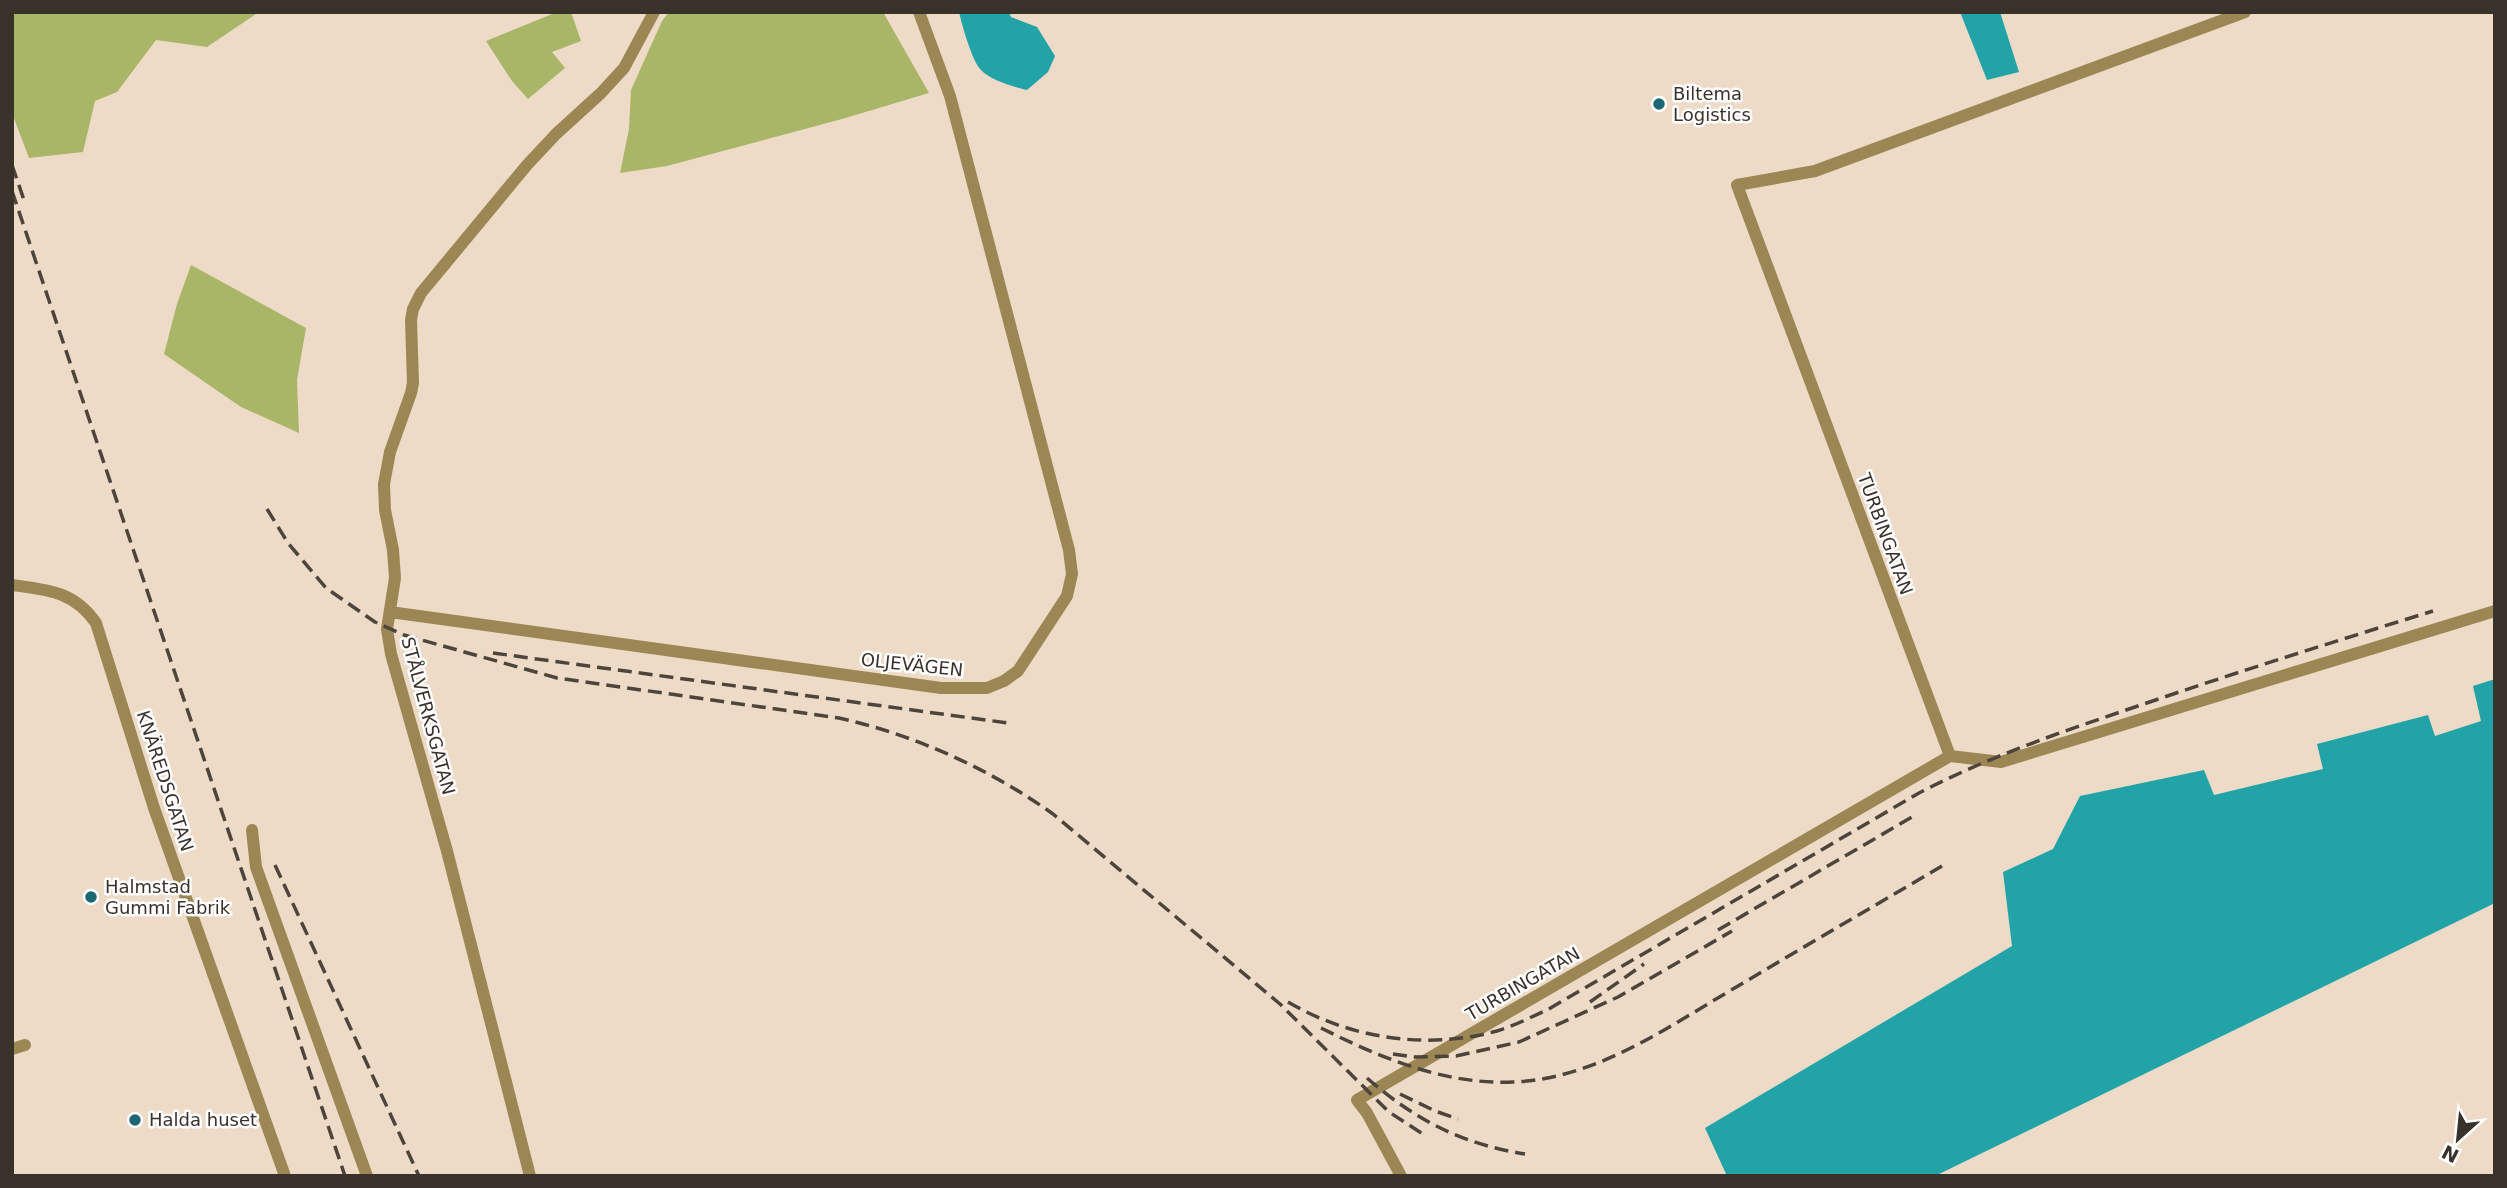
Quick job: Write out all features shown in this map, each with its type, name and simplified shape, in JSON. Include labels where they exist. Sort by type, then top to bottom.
[{"type":"street","name":"STÅLVERKSGATAN","points":[[530,1176],[447,851],[391,654],[387,629],[395,578],[384,484],[390,452],[407,410],[413,383],[410,334],[413,309],[421,293],[527,165],[624,68],[654,12]]},
{"type":"street","name":"OLJEVÄGEN","points":[[390,612],[941,688],[987,688],[1018,671],[1067,596],[1072,584],[1072,573],[1060,516],[950,96],[919,12]]},
{"type":"street","name":"TURBINGATAN","points":[[1401,1176],[1367,1112],[1357,1100],[1950,756],[1737,185],[1815,171],[2245,12]]},
{"type":"street","name":"KNÄREDSGATAN","points":[[12,584],[57,592],[76,600],[96,623],[154,808],[285,1176]]},
{"type":"street","points":[[1950,756],[2001,762],[2495,611]]},
{"type":"street","points":[[253,830],[256,867],[367,1176]]},
{"type":"green space","points":[[12,12],[259,12],[207,47],[156,40],[117,92],[95,101],[83,152],[29,158],[12,113]]},
{"type":"green space","points":[[557,12],[571,12],[581,41],[552,52],[565,68],[528,99],[512,81],[486,41]]},
{"type":"green space","points":[[669,12],[883,12],[929,93],[667,166],[620,173],[629,129],[631,90],[662,21]]},
{"type":"green space","points":[[191,265],[306,328],[297,380],[299,433],[241,407],[164,354]]},
{"type":"water","points":[[959,12],[1009,12],[1011,17],[1037,27],[1055,56],[1048,72],[1027,90],[1002,83],[985,74],[974,59]]},
{"type":"water","points":[[1960,12],[2000,12],[2019,72],[1987,80]]},
{"type":"water","points":[[2495,679],[2495,903],[1935,1176],[1727,1176],[1705,1128],[2012,946],[2003,872],[2053,849],[2080,796],[2204,770],[2214,795],[2323,769],[2317,744],[2428,715],[2435,736],[2481,721],[2473,686]]},
{"type":"railway","points":[[12,165],[24,200]]},
{"type":"railway","points":[[12,191],[345,1176]]},
{"type":"railway","points":[[267,509],[288,543],[326,588],[375,622],[404,635],[557,678],[839,718],[923,744],[1004,782],[1053,814],[1280,1004],[1389,1112],[1426,1136]]},
{"type":"railway","points":[[1288,1002],[1337,1025],[1390,1037],[1444,1040],[1503,1029],[1547,1010],[1919,793],[1971,768],[2107,716],[2433,611]]},
{"type":"railway","points":[[493,653],[1008,723]]},
{"type":"railway","points":[[1718,930],[1912,817]]},
{"type":"railway","points":[[275,865],[419,1176]]},
{"type":"railway","points":[[1321,1028],[1367,1050],[1438,1074],[1488,1082],[1545,1079],[1605,1060],[1663,1031],[1942,866]]},
{"type":"railway","points":[[1393,1054],[1415,1057],[1456,1056],[1519,1042],[1618,997],[1732,931]]},
{"type":"railway","points":[[1590,1002],[1644,964]]},
{"type":"railway","points":[[1367,1078],[1403,1106],[1440,1128],[1480,1144],[1525,1154]]},
{"type":"railway","points":[[1400,1094],[1458,1119]]},
{"type":"place","name":"Biltema Logistics","points":[[1659,104]]},
{"type":"place","name":"Halmstad Gummi Fabrik","points":[[91,897]]},
{"type":"place","name":"Halda huset","points":[[135,1120]]}]
